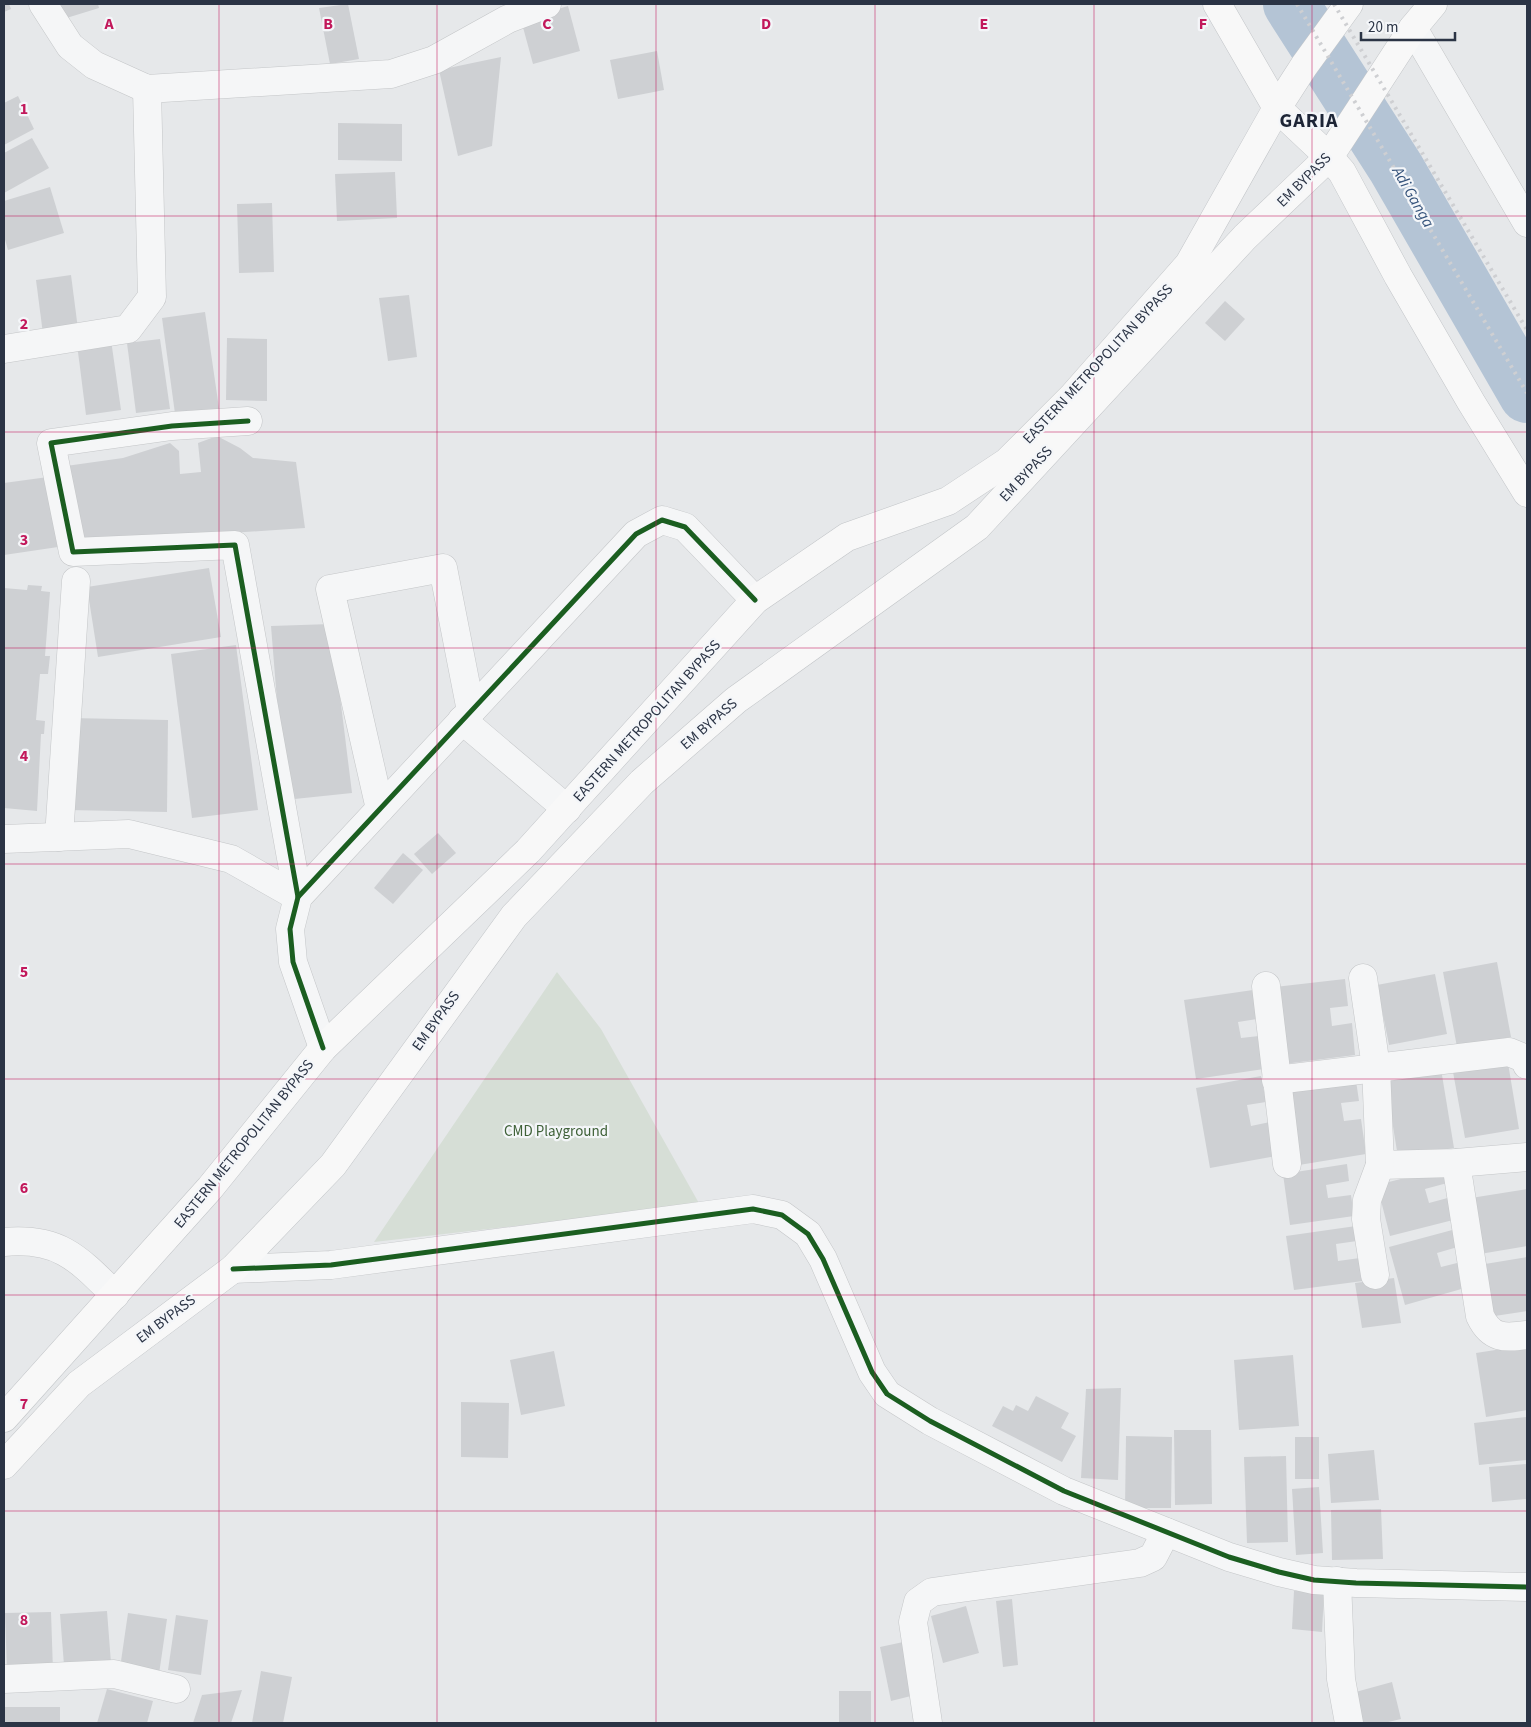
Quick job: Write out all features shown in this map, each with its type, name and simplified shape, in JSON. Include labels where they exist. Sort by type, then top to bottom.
[{"type":"main road","points":[[1217,4],[1277,108],[1329,157],[1342,172],[1408,293],[1471,402],[1527,493]]},
{"type":"main road","name":"EASTERN METROPOLITAN BYPASS","points":[[4,1418],[210,1188],[322,1048],[528,851],[755,600],[847,537],[948,500],[1007,462],[1072,397],[1189,264],[1277,108],[1304,66],[1349,4]]},
{"type":"main road","name":"EM BYPASS","points":[[4,1465],[79,1384],[232,1269],[333,1165],[514,916],[642,782],[736,700],[977,527],[1245,238],[1329,157],[1398,55],[1413,28],[1433,4]]},
{"type":"main road","points":[[528,851],[552,876]]},
{"type":"street","points":[[43,4],[70,46],[94,65],[147,89],[391,74],[434,60],[508,19],[547,4]]},
{"type":"street","points":[[1413,28],[1527,222]]},
{"type":"street","points":[[4,349],[128,329],[152,297],[147,89]]},
{"type":"street","points":[[248,421],[172,426],[51,443],[73,552],[235,545],[298,897],[290,929],[293,962],[322,1048]]},
{"type":"street","points":[[298,897],[636,534],[662,520],[685,527],[755,600]]},
{"type":"street","points":[[380,809],[330,589],[443,568],[466,716],[567,809]]},
{"type":"street","points":[[59,837],[76,580]]},
{"type":"street","points":[[4,839],[130,834],[231,859],[298,897]]},
{"type":"street","points":[[1363,978],[1376,1067],[1380,1165],[1367,1200],[1366,1219],[1375,1275]]},
{"type":"street","points":[[1266,986],[1287,1164]]},
{"type":"street","points":[[1276,1080],[1509,1052],[1526,1059],[1527,1065]]},
{"type":"street","points":[[1380,1165],[1456,1163],[1527,1157]]},
{"type":"street","points":[[1456,1163],[1480,1316],[1485,1327],[1494,1334],[1508,1337],[1527,1335]]},
{"type":"street","points":[[232,1269],[332,1265],[754,1209],[782,1215],[808,1234],[823,1259],[872,1372],[887,1394],[930,1421],[1064,1491],[1230,1558],[1279,1572],[1337,1582],[1527,1587]]},
{"type":"street","points":[[4,1242],[24,1240],[56,1246],[84,1264],[115,1295]]},
{"type":"street","points":[[928,1723],[914,1622],[918,1602],[932,1592],[1140,1563],[1154,1557],[1166,1532]]},
{"type":"street","points":[[1337,1582],[1341,1679],[1349,1723]]},
{"type":"street","points":[[4,1679],[114,1674],[176,1689]]},
{"type":"green space","name":"CMD Playground","points":[[557,972],[601,1029],[700,1205],[374,1242]]},
{"type":"building","points":[[4,4],[9,4],[11,9],[4,12]]},
{"type":"building","points":[[55,4],[98,4],[99,8],[60,20]]},
{"type":"building","points":[[348,4],[359,59],[330,64],[319,8]]},
{"type":"building","points":[[568,6],[580,51],[533,64],[521,20]]},
{"type":"building","points":[[657,51],[664,90],[618,99],[610,60]]},
{"type":"building","points":[[501,57],[492,146],[458,156],[439,70]]},
{"type":"building","points":[[18,96],[34,129],[4,145],[4,103]]},
{"type":"building","points":[[338,123],[402,124],[402,161],[338,160]]},
{"type":"building","points":[[32,138],[49,168],[4,193],[4,153]]},
{"type":"building","points":[[395,172],[397,218],[337,221],[335,174]]},
{"type":"building","points":[[50,187],[64,233],[8,250],[4,236],[4,201]]},
{"type":"building","points":[[272,203],[274,272],[239,273],[237,204]]},
{"type":"building","points":[[71,275],[78,329],[43,334],[36,280]]},
{"type":"building","points":[[409,295],[417,357],[388,361],[379,298]]},
{"type":"building","points":[[1225,301],[1245,319],[1225,341],[1205,323]]},
{"type":"building","points":[[205,312],[220,415],[176,421],[162,318]]},
{"type":"building","points":[[227,338],[267,339],[267,401],[226,400]]},
{"type":"building","points":[[160,339],[170,409],[136,413],[127,343]]},
{"type":"building","points":[[111,340],[121,410],[86,415],[77,344]]},
{"type":"building","points":[[217,436],[240,448],[253,458],[296,462],[305,528],[82,543],[66,466],[123,458],[170,443],[179,451],[180,474],[201,472],[198,443]]},
{"type":"building","points":[[48,477],[58,547],[4,555],[4,483]]},
{"type":"building","points":[[209,568],[221,637],[98,657],[87,587]]},
{"type":"building","points":[[28,585],[42,586],[41,591],[50,592],[45,656],[50,656],[48,674],[40,674],[36,720],[45,721],[44,734],[41,734],[37,811],[4,808],[4,588],[27,590]]},
{"type":"building","points":[[331,624],[352,793],[285,800],[271,626]]},
{"type":"building","points":[[236,645],[258,810],[192,818],[171,654]]},
{"type":"building","points":[[70,718],[168,720],[167,812],[68,810]]},
{"type":"building","points":[[438,833],[456,853],[432,874],[414,854]]},
{"type":"building","points":[[403,853],[423,870],[393,904],[374,888]]},
{"type":"building","points":[[1497,962],[1511,1037],[1457,1047],[1443,972]]},
{"type":"building","points":[[1435,974],[1447,1034],[1389,1045],[1377,985]]},
{"type":"building","points":[[1345,979],[1348,1006],[1330,1008],[1332,1026],[1352,1023],[1355,1055],[1284,1064],[1275,987]]},
{"type":"building","points":[[1253,990],[1257,1019],[1238,1022],[1241,1038],[1259,1036],[1264,1069],[1196,1079],[1184,1000]]},
{"type":"building","points":[[1508,1063],[1519,1129],[1465,1138],[1453,1072]]},
{"type":"building","points":[[1441,1069],[1454,1148],[1398,1157],[1385,1078]]},
{"type":"building","points":[[1355,1074],[1359,1101],[1341,1103],[1344,1121],[1361,1119],[1366,1154],[1299,1165],[1286,1084]]},
{"type":"building","points":[[1261,1076],[1266,1102],[1247,1105],[1251,1126],[1270,1122],[1276,1156],[1210,1168],[1196,1088]]},
{"type":"building","points":[[1347,1164],[1349,1181],[1326,1185],[1328,1198],[1351,1195],[1354,1216],[1290,1225],[1283,1174]]},
{"type":"building","points":[[1448,1167],[1451,1182],[1425,1189],[1429,1203],[1455,1196],[1461,1218],[1390,1236],[1377,1185]]},
{"type":"building","points":[[1527,1189],[1527,1246],[1480,1254],[1471,1198]]},
{"type":"building","points":[[1356,1226],[1357,1241],[1336,1244],[1338,1261],[1360,1258],[1363,1281],[1294,1290],[1286,1236]]},
{"type":"building","points":[[1456,1229],[1461,1246],[1437,1253],[1441,1267],[1465,1261],[1472,1286],[1405,1305],[1389,1247]]},
{"type":"building","points":[[1527,1257],[1527,1311],[1488,1317],[1479,1265]]},
{"type":"building","points":[[1394,1278],[1401,1323],[1362,1328],[1355,1283]]},
{"type":"building","points":[[1527,1345],[1527,1410],[1486,1417],[1476,1353]]},
{"type":"building","points":[[554,1351],[565,1406],[521,1415],[510,1360]]},
{"type":"building","points":[[1293,1355],[1299,1426],[1239,1430],[1234,1360]]},
{"type":"building","points":[[1121,1388],[1118,1480],[1081,1478],[1086,1389]]},
{"type":"building","points":[[1036,1396],[1069,1413],[1061,1428],[1076,1436],[1062,1462],[992,1426],[1003,1406],[1013,1411],[1016,1405],[1028,1411]]},
{"type":"building","points":[[461,1402],[509,1403],[508,1458],[461,1457]]},
{"type":"building","points":[[1527,1417],[1527,1460],[1479,1465],[1474,1423]]},
{"type":"building","points":[[1174,1430],[1211,1430],[1212,1504],[1175,1505]]},
{"type":"building","points":[[1126,1436],[1172,1437],[1171,1508],[1125,1508]]},
{"type":"building","points":[[1295,1437],[1319,1437],[1319,1479],[1295,1479]]},
{"type":"building","points":[[1374,1450],[1379,1500],[1331,1503],[1328,1454]]},
{"type":"building","points":[[1286,1456],[1288,1542],[1247,1543],[1244,1457]]},
{"type":"building","points":[[1527,1464],[1527,1499],[1492,1502],[1489,1467]]},
{"type":"building","points":[[1319,1487],[1323,1553],[1296,1555],[1292,1489]]},
{"type":"building","points":[[1381,1509],[1383,1559],[1332,1560],[1331,1510]]},
{"type":"building","points":[[1294,1591],[1324,1592],[1322,1632],[1292,1629]]},
{"type":"building","points":[[1012,1599],[1018,1665],[1003,1667],[996,1601]]},
{"type":"building","points":[[966,1606],[979,1653],[943,1663],[931,1616]]},
{"type":"building","points":[[107,1611],[111,1663],[64,1665],[60,1614]]},
{"type":"building","points":[[51,1612],[53,1671],[7,1673],[5,1613]]},
{"type":"building","points":[[128,1613],[167,1619],[159,1674],[120,1668]]},
{"type":"building","points":[[176,1615],[208,1620],[201,1675],[168,1670]]},
{"type":"building","points":[[908,1641],[919,1694],[891,1701],[880,1647]]},
{"type":"building","points":[[261,1671],[292,1677],[283,1723],[252,1723]]},
{"type":"building","points":[[1392,1682],[1401,1719],[1384,1723],[1360,1723],[1352,1693]]},
{"type":"building","points":[[107,1689],[153,1701],[147,1723],[97,1723]]},
{"type":"building","points":[[242,1690],[231,1723],[193,1723],[202,1695]]},
{"type":"building","points":[[839,1691],[871,1691],[871,1723],[839,1723]]},
{"type":"building","points":[[4,1707],[60,1707],[60,1723],[4,1723]]},
{"type":"waterway","name":"Adi Ganga","points":[[1291,4],[1396,168],[1527,395]]},
{"type":"railway","points":[[1297,4],[1527,393]]},
{"type":"railway","points":[[1334,4],[1527,330]]},
{"type":"cycle path","points":[[248,421],[172,426],[51,443],[73,552],[235,545],[298,897]]},
{"type":"cycle path","points":[[323,1048],[293,962],[290,929],[298,897],[636,534],[662,520],[685,527],[755,600]]},
{"type":"cycle path","points":[[233,1269],[331,1265],[753,1209],[782,1215],[808,1234],[823,1259],[872,1372],[887,1394],[930,1421],[1064,1491],[1229,1557],[1314,1580],[1356,1583],[1527,1587]]},
{"type":"district","name":"GARIA","points":[[1309,121]]}]
